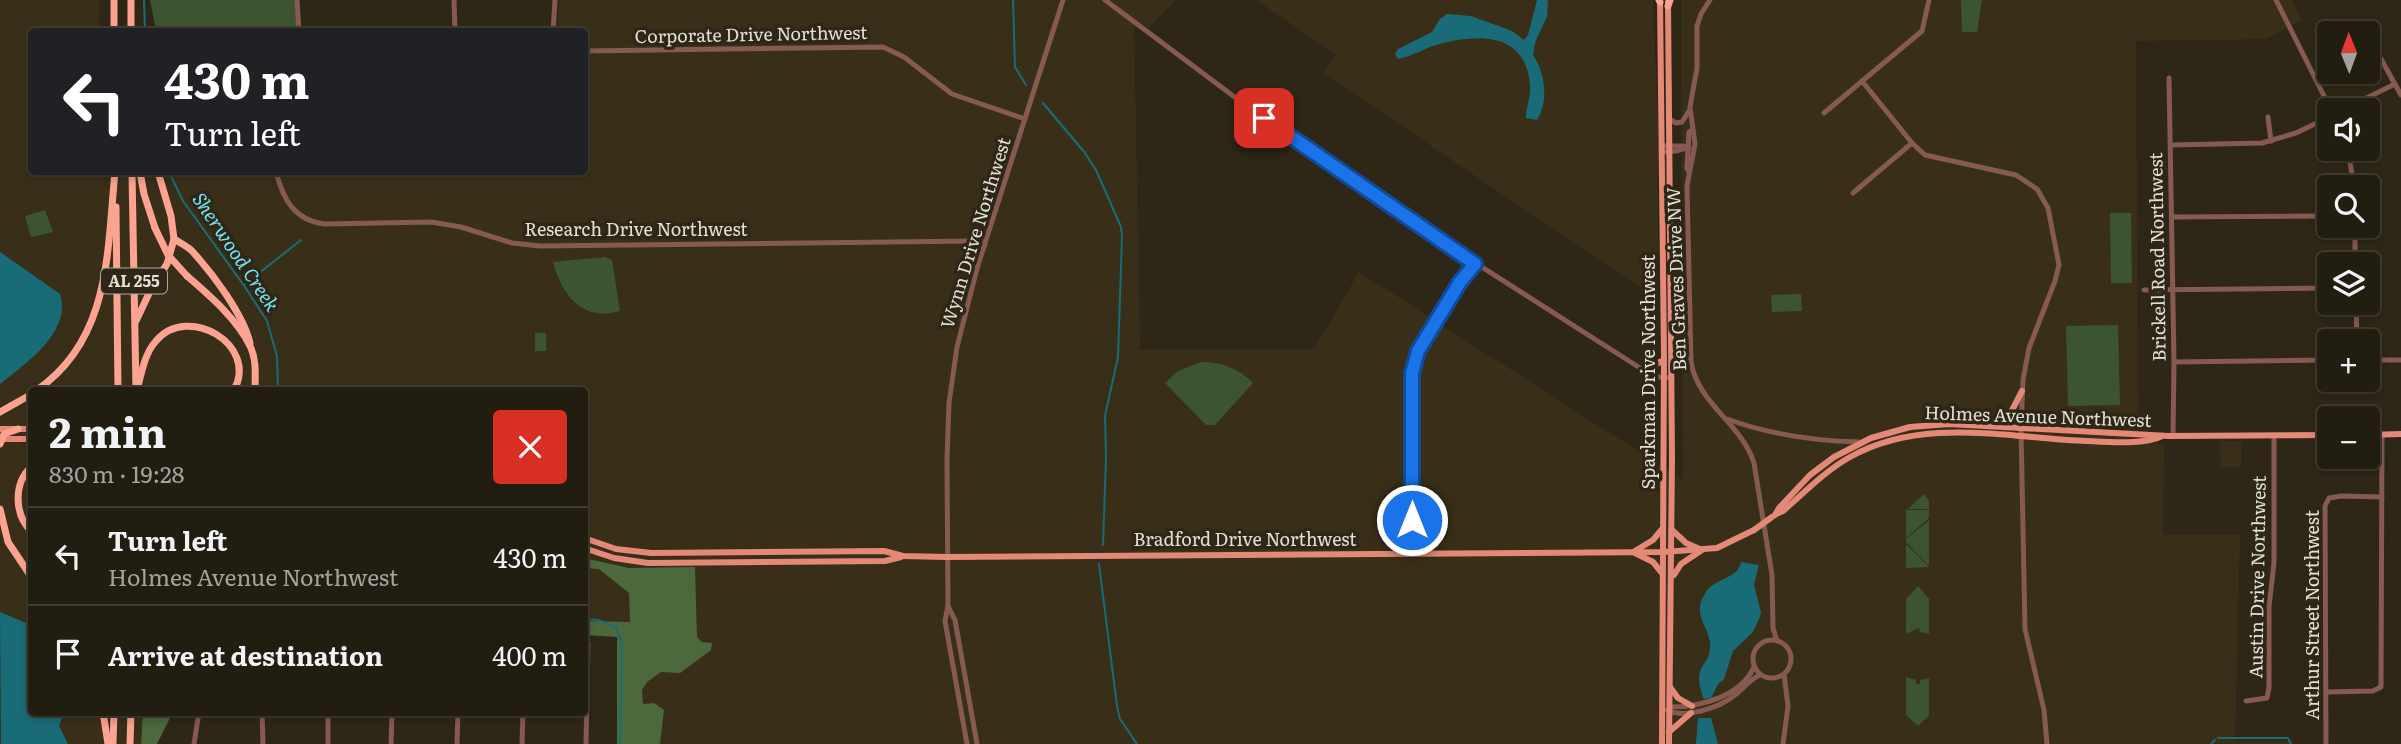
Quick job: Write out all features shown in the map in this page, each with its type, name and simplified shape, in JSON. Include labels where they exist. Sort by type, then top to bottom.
[{"type":"highway","points":[[114,0],[114,28]]},
{"type":"highway","points":[[131,0],[131,28]]},
{"type":"highway","points":[[41,387],[63,368],[78,348],[100,300],[115,175]]},
{"type":"highway","name":"AL 255","points":[[115,175],[118,387]]},
{"type":"highway","name":"AL 255","points":[[132,175],[136,387]]},
{"type":"highway","points":[[141,175],[155,228],[168,255],[234,322],[251,347]]},
{"type":"highway","points":[[135,325],[152,287],[167,264],[174,239],[172,216],[159,175]]},
{"type":"highway","points":[[174,239],[190,249],[247,328],[256,367],[255,387]]},
{"type":"highway","points":[[137,387],[148,353],[157,339],[171,330],[186,326],[200,326],[212,330],[228,343],[235,354],[238,371],[235,387]]},
{"type":"highway","points":[[0,412],[28,396]]},
{"type":"highway","points":[[0,441],[4,435],[18,429]]},
{"type":"highway","points":[[28,472],[21,483],[18,496],[20,513],[28,528]]},
{"type":"highway","points":[[0,509],[8,541],[28,572]]},
{"type":"highway","points":[[104,716],[110,744]]},
{"type":"highway","points":[[110,744],[114,716]]},
{"type":"highway","points":[[130,744],[131,716]]},
{"type":"main road","name":"Sparkman Drive Northwest","points":[[1664,1],[1669,118],[1664,360],[1668,378],[1662,575],[1669,744]]},
{"type":"main road","name":"Sparkman Drive Northwest","points":[[1662,744],[1670,687],[1672,577],[1664,1]]},
{"type":"main road","points":[[1644,370],[1664,360]]},
{"type":"main road","points":[[1991,426],[2007,420],[2022,391]]},
{"type":"main road","name":"Holmes Avenue Northwest","points":[[1774,516],[1810,475],[1834,457],[1860,442],[1892,431],[1930,424],[2162,436],[2317,435]]},
{"type":"main road","points":[[0,429],[28,429]]},
{"type":"main road","name":"Holmes Avenue Northwest","points":[[1672,552],[1717,548],[1754,530],[1783,511],[1840,464],[1885,442],[1930,433],[1953,432],[2108,442],[2162,436]]},
{"type":"main road","points":[[2382,434],[2401,434]]},
{"type":"main road","points":[[0,441],[28,439]]},
{"type":"main road","points":[[1633,552],[1653,540],[1663,528]]},
{"type":"main road","points":[[1672,530],[1686,543],[1702,550]]},
{"type":"main road","name":"Bradford Drive Northwest","points":[[588,539],[617,548],[644,552],[884,551],[903,556],[947,557],[1672,552]]},
{"type":"main road","name":"Bradford Drive Northwest","points":[[588,549],[614,558],[648,563],[885,561],[903,556]]},
{"type":"main road","points":[[1672,577],[1681,564],[1702,550]]},
{"type":"main road","points":[[1633,552],[1653,562],[1662,575]]},
{"type":"main road","points":[[1669,732],[1691,709],[1670,687]]},
{"type":"street","points":[[297,0],[299,28]]},
{"type":"street","points":[[454,0],[455,28]]},
{"type":"street","points":[[554,28],[555,0]]},
{"type":"street","name":"Wynn Drive Northwest","points":[[967,744],[945,621],[948,607],[947,460],[952,375],[962,322],[985,244],[1063,0]]},
{"type":"street","points":[[1105,0],[1248,107],[1475,264],[1644,370],[1668,378]]},
{"type":"street","name":"Ben Graves Drive NW","points":[[1688,168],[1691,169],[1694,156],[1695,141],[1690,107],[1697,68],[1698,26],[1701,14],[1710,0]]},
{"type":"street","points":[[1824,113],[1922,30],[1929,0]]},
{"type":"street","points":[[2276,0],[2325,98]]},
{"type":"street","name":"Corporate Drive Northwest","points":[[588,51],[883,47],[904,57],[952,94],[1025,119]]},
{"type":"street","points":[[2381,59],[2401,96]]},
{"type":"street","name":"Brickell Road Northwest","points":[[2169,78],[2173,436]]},
{"type":"street","points":[[1862,81],[1912,143],[1930,157],[2016,175],[2037,189],[2047,204],[2059,265],[2029,348],[2022,391],[2021,429],[2025,629],[2045,710],[2047,744]]},
{"type":"street","points":[[2366,98],[2395,84]]},
{"type":"street","points":[[1669,118],[1676,123],[1682,122],[1690,107]]},
{"type":"street","points":[[2268,117],[2271,141]]},
{"type":"street","points":[[2171,145],[2251,144],[2271,141],[2317,123]]},
{"type":"street","name":"Ben Graves Drive NW","points":[[1692,130],[1689,132],[1686,186],[1693,376],[1699,388],[1739,436],[1754,463],[1772,575],[1773,628]]},
{"type":"street","points":[[1668,149],[1688,147],[1695,141]]},
{"type":"street","points":[[1853,192],[1912,143]]},
{"type":"street","points":[[1688,147],[1694,156]]},
{"type":"street","points":[[1668,149],[1682,155],[1688,168]]},
{"type":"street","name":"Research Drive Northwest","points":[[277,175],[288,203],[296,212],[312,221],[442,223],[523,245],[975,241],[985,244]]},
{"type":"street","points":[[2172,217],[2317,216]]},
{"type":"street","points":[[1412,553],[1412,373],[1418,351],[1460,282],[1475,264]]},
{"type":"street","points":[[2144,290],[2317,288]]},
{"type":"street","points":[[2174,362],[2317,360]]},
{"type":"street","points":[[2380,360],[2401,360]]},
{"type":"street","points":[[1724,418],[1751,428],[1808,440],[1860,442]]},
{"type":"street","points":[[1739,436],[1751,428]]},
{"type":"street","points":[[2326,692],[2373,691],[2381,687],[2382,434]]},
{"type":"street","name":"Austin Drive Northwest","points":[[2246,701],[2267,698],[2269,688],[2269,607],[2274,563],[2274,435]]},
{"type":"street","name":"Arthur Street Northwest","points":[[2326,744],[2325,506],[2329,498],[2341,496],[2382,497]]},
{"type":"street","name":"Wynn Drive Northwest","points":[[948,607],[955,620],[977,744]]},
{"type":"street","points":[[1769,640],[1773,628]]},
{"type":"street","points":[[1754,667],[1760,675],[1777,678],[1784,674],[1791,660],[1790,652],[1777,641],[1773,628]]},
{"type":"street","points":[[1691,709],[1731,691],[1751,673],[1756,648],[1769,640],[1777,641]]},
{"type":"street","points":[[1783,744],[1788,715],[1784,674]]},
{"type":"street","points":[[1666,710],[1672,707],[1691,709],[1715,706],[1733,697],[1760,675]]},
{"type":"street","points":[[1777,678],[1787,696]]},
{"type":"street","points":[[194,744],[198,716]]},
{"type":"street","points":[[262,716],[263,744]]},
{"type":"street","points":[[328,716],[328,744]]},
{"type":"street","points":[[391,744],[392,716]]},
{"type":"street","points":[[457,744],[458,716]]},
{"type":"street","points":[[522,744],[523,716]]},
{"type":"street","points":[[586,744],[587,716]]},
{"type":"shaded area","points":[[0,0],[99,0],[99,28],[28,28],[28,175],[588,175],[588,28],[557,28],[559,0],[1176,0],[1148,28],[1134,19],[1140,350],[1314,349],[1359,272],[1683,480],[1681,0],[2292,0],[2302,20],[2266,39],[2136,41],[2138,437],[2164,446],[2163,535],[2240,535],[2235,741],[2289,741],[2289,744],[660,744],[664,710],[643,704],[642,690],[647,682],[661,672],[712,644],[702,642],[697,637],[694,567],[629,568],[588,559],[588,387],[28,387],[28,716],[143,716],[141,744],[0,744]]},
{"type":"shaded area","points":[[1256,0],[1653,0],[1658,122],[1658,299],[1323,73],[1336,54]]},
{"type":"shaded area","points":[[2220,441],[2241,441],[2241,467],[2221,467]]},
{"type":"shaded area","points":[[588,568],[599,568],[629,593],[630,623],[588,621]]},
{"type":"green space","points":[[150,0],[297,0],[299,28],[155,28]]},
{"type":"green space","points":[[1961,0],[1982,0],[1977,32],[1962,32]]},
{"type":"green space","points":[[45,210],[53,232],[31,237],[25,216]]},
{"type":"green space","points":[[2110,213],[2131,213],[2132,283],[2111,283]]},
{"type":"green space","points":[[605,257],[612,260],[620,311],[595,313],[584,309],[568,295],[553,262]]},
{"type":"green space","points":[[1801,294],[1802,311],[1772,312],[1771,295]]},
{"type":"green space","points":[[2118,325],[2120,405],[2068,406],[2066,326]]},
{"type":"green space","points":[[535,333],[546,333],[546,351],[535,351]]},
{"type":"green space","points":[[1201,362],[1229,367],[1242,373],[1253,383],[1215,425],[1206,425],[1165,383],[1178,371]]},
{"type":"green space","points":[[1924,494],[1929,501],[1929,509],[1908,509]]},
{"type":"green space","points":[[1906,510],[1929,510],[1929,518],[1906,538]]},
{"type":"green space","points":[[1929,520],[1929,564],[1928,565],[1906,539]]},
{"type":"green space","points":[[1906,544],[1928,566],[1928,567],[1906,568]]},
{"type":"green space","points":[[588,559],[629,568],[695,567],[697,637],[702,642],[712,643],[711,650],[680,673],[661,672],[647,682],[642,690],[643,704],[654,703],[664,710],[660,744],[617,744],[617,637],[588,635],[588,621],[630,622],[629,593],[599,569],[588,568]]},
{"type":"green space","points":[[1918,586],[1929,599],[1929,634],[1920,632],[1919,628],[1906,634],[1906,599]]},
{"type":"green space","points":[[1906,677],[1916,680],[1916,684],[1929,678],[1929,715],[1918,726],[1906,715]]},
{"type":"green space","points":[[143,716],[171,716],[157,744],[141,744]]},
{"type":"water","points":[[1537,0],[1548,0],[1547,16],[1535,43],[1533,55],[1544,87],[1543,104],[1537,120],[1526,118],[1530,90],[1527,69],[1511,47],[1499,41],[1470,38],[1439,44],[1398,59],[1395,54],[1398,49],[1432,32],[1440,19],[1447,14],[1471,16],[1512,31],[1524,40],[1528,35]]},
{"type":"water","points":[[0,252],[60,294],[62,308],[53,334],[34,356],[0,384]]},
{"type":"water","points":[[1741,562],[1759,565],[1754,585],[1761,613],[1753,632],[1733,651],[1724,679],[1718,684],[1711,698],[1704,699],[1699,678],[1710,651],[1710,643],[1700,607],[1710,587],[1736,572]]},
{"type":"water","points":[[0,612],[28,624],[28,716],[63,716],[59,726],[68,744],[1,744]]},
{"type":"water","points":[[1698,718],[1711,718],[1718,744],[1696,744]]},
{"type":"waterway","name":"Sherwood Creek","points":[[144,0],[145,28]]},
{"type":"waterway","points":[[1013,0],[1015,67],[1026,85]]},
{"type":"waterway","points":[[1043,103],[1096,170],[1121,227],[1118,357],[1105,416],[1103,545]]},
{"type":"waterway","name":"Sherwood Creek","points":[[170,175],[183,201],[267,321],[277,356],[278,387]]},
{"type":"waterway","points":[[244,285],[301,240]]},
{"type":"waterway","points":[[1099,564],[1117,706],[1120,719],[1137,744]]},
{"type":"waterway","name":"Sherwood Creek","points":[[588,619],[615,627],[622,642],[620,744]]},
{"type":"waterway","points":[[2218,738],[2288,738],[2291,744]]},
{"type":"waterway","points":[[2211,744],[2215,740]]},
{"type":"route","points":[[1264,118],[1475,264],[1460,282],[1418,351],[1412,373],[1412,520]]}]
